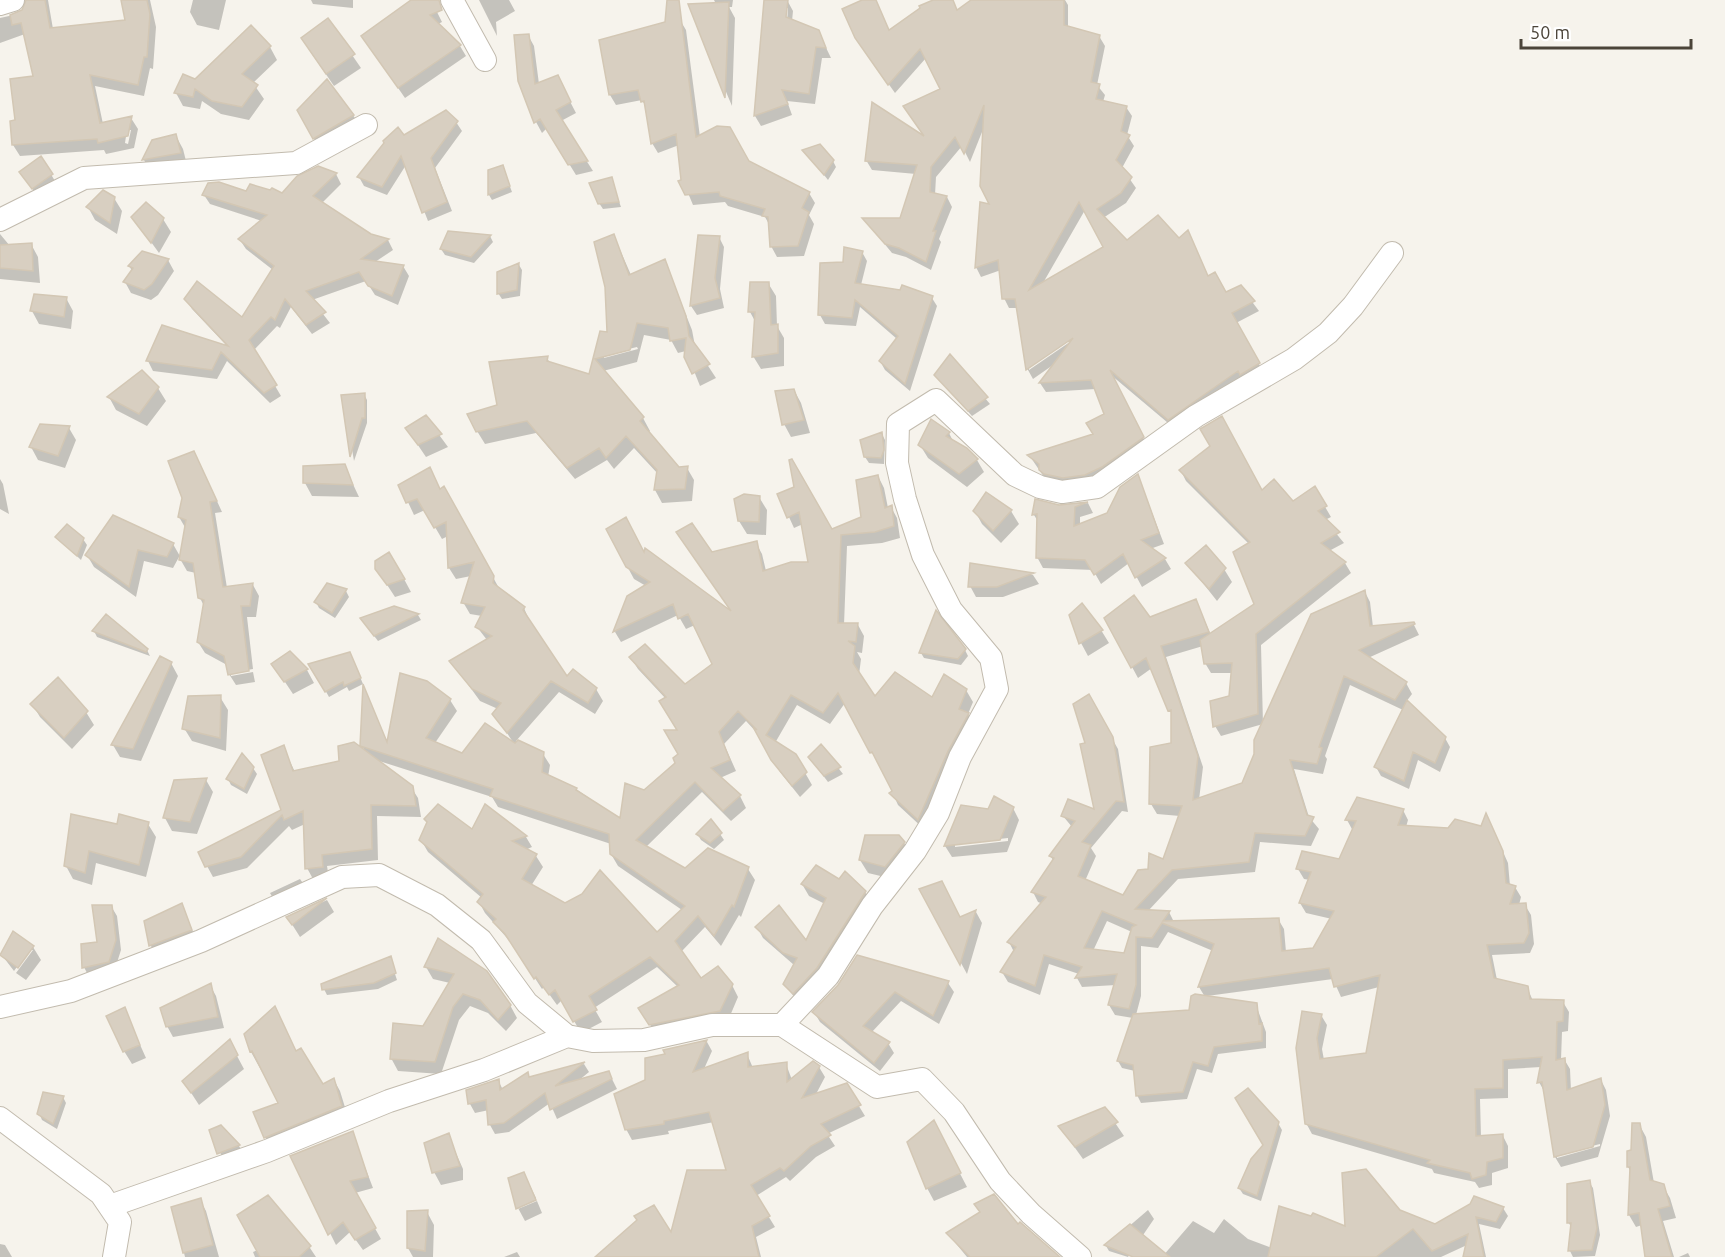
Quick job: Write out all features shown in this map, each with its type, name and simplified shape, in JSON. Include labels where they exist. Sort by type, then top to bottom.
[{"type":"street","points":[[0,4],[13,0]]},
{"type":"street","points":[[452,0],[485,60]]},
{"type":"street","points":[[0,220],[84,178],[296,163],[366,126]]},
{"type":"street","points":[[782,1025],[828,976],[872,906],[915,851],[938,813],[960,757],[997,689],[992,658],[951,610],[923,555],[905,499],[897,463],[898,424],[936,400],[1015,475],[1040,487],[1062,492],[1096,487],[1196,416],[1294,359],[1328,333],[1353,306],[1392,253]]},
{"type":"street","points":[[0,1007],[71,991],[201,941],[342,877],[379,875],[437,905],[481,940],[527,1003],[567,1036],[593,1041],[644,1040],[712,1026],[782,1025],[877,1087],[922,1079],[954,1112],[1000,1180],[1031,1214],[1080,1257]]},
{"type":"street","points":[[110,1206],[267,1151],[389,1101],[484,1070],[567,1036]]},
{"type":"street","points":[[0,1118],[101,1194],[120,1222],[114,1257]]},
{"type":"building","points":[[26,0],[45,0],[50,28],[125,20],[121,0],[147,0],[150,14],[147,57],[144,57],[138,85],[90,75],[100,123],[132,116],[128,136],[98,143],[97,139],[12,145],[10,121],[15,120],[10,79],[33,76],[21,23],[12,25],[10,15],[22,10]]},
{"type":"building","points":[[411,0],[439,0],[442,10],[430,15],[461,45],[398,88],[361,36]]},
{"type":"building","points":[[667,0],[679,0],[696,137],[717,126],[730,127],[749,161],[810,192],[802,208],[809,212],[798,246],[770,247],[768,217],[762,216],[765,209],[720,196],[719,192],[685,195],[678,181],[681,180],[676,134],[651,144],[644,101],[641,102],[638,90],[609,95],[599,40],[665,22]]},
{"type":"building","points":[[764,0],[788,0],[786,17],[819,30],[826,48],[816,47],[809,94],[782,90],[788,104],[754,116]]},
{"type":"building","points":[[862,0],[876,0],[889,30],[920,8],[919,6],[933,0],[953,0],[957,10],[971,0],[1064,0],[1064,25],[1100,35],[1091,82],[1100,84],[1096,99],[1127,106],[1121,131],[1130,135],[1116,160],[1132,177],[1121,193],[1097,209],[1127,240],[1158,215],[1179,238],[1188,230],[1208,276],[1215,272],[1226,292],[1241,285],[1255,301],[1232,313],[1260,363],[1240,375],[1238,371],[1168,420],[1110,370],[1144,437],[1102,467],[1085,475],[1063,478],[1044,474],[1039,470],[1039,464],[1027,455],[1093,434],[1086,423],[1104,414],[1091,380],[1039,383],[1073,338],[1026,370],[1015,299],[1002,299],[998,260],[975,268],[980,202],[989,204],[980,186],[984,105],[964,154],[955,137],[931,167],[930,192],[947,196],[933,231],[936,231],[926,262],[899,248],[885,244],[862,218],[900,218],[917,165],[865,161],[872,102],[924,136],[903,106],[940,89],[920,49],[888,85],[855,38],[842,9]],"holes":[[[1079,202],[1103,247],[1029,290]]]},
{"type":"building","points":[[729,2],[725,98],[688,4]]},
{"type":"building","points":[[328,18],[355,54],[326,74],[301,38]]},
{"type":"building","points":[[251,25],[271,46],[242,74],[258,85],[242,107],[212,101],[195,89],[193,97],[174,93],[183,74],[195,79]]},
{"type":"building","points":[[529,34],[535,84],[558,75],[571,102],[556,110],[588,161],[568,165],[540,119],[534,123],[518,81],[514,35]]},
{"type":"building","points":[[327,79],[354,115],[313,139],[297,110]]},
{"type":"building","points":[[446,110],[458,121],[431,158],[447,202],[422,213],[401,156],[382,187],[357,177],[384,143],[383,141],[398,127],[404,135]]},
{"type":"building","points":[[176,134],[181,153],[142,160],[152,140]]},
{"type":"building","points":[[820,144],[834,160],[824,175],[802,150]]},
{"type":"building","points":[[41,156],[53,174],[32,189],[19,172]]},
{"type":"building","points":[[503,165],[510,186],[488,195],[488,170]]},
{"type":"building","points":[[318,166],[337,173],[313,196],[371,234],[389,239],[361,259],[404,265],[392,296],[368,286],[359,272],[306,291],[326,312],[306,325],[285,299],[275,320],[271,317],[249,340],[277,385],[264,393],[221,352],[212,370],[146,361],[162,325],[228,346],[184,299],[197,281],[242,317],[274,266],[238,239],[267,215],[202,195],[208,183],[219,182],[246,191],[250,184],[270,190],[272,188],[282,193],[297,176]]},
{"type":"building","points":[[612,177],[619,202],[598,204],[589,183]]},
{"type":"building","points":[[103,190],[115,197],[110,223],[86,207]]},
{"type":"building","points":[[146,202],[164,218],[151,243],[131,217]]},
{"type":"building","points":[[448,231],[491,235],[471,257],[440,249]]},
{"type":"building","points":[[614,234],[629,275],[665,259],[686,316],[689,336],[710,364],[692,374],[684,357],[686,338],[670,341],[668,328],[637,323],[630,350],[595,359],[644,417],[640,421],[679,467],[688,466],[685,489],[654,490],[657,470],[626,436],[606,458],[599,448],[567,468],[527,421],[476,432],[467,414],[497,405],[489,362],[548,356],[547,361],[589,374],[600,331],[607,332],[605,287],[594,242]]},
{"type":"building","points":[[698,235],[720,236],[715,278],[720,298],[690,306]]},
{"type":"building","points":[[32,243],[33,271],[0,268],[0,245]]},
{"type":"building","points":[[844,247],[863,251],[855,283],[900,290],[902,285],[933,296],[905,384],[879,361],[898,336],[855,300],[852,318],[818,315],[820,263],[843,262]]},
{"type":"building","points":[[142,251],[169,259],[152,284],[144,290],[123,282],[133,268],[128,266]]},
{"type":"building","points":[[519,263],[517,290],[497,294],[497,272]]},
{"type":"building","points":[[750,282],[769,282],[771,325],[778,324],[778,353],[752,357],[755,312],[748,312]]},
{"type":"building","points":[[34,294],[67,297],[64,317],[30,311]]},
{"type":"building","points":[[950,354],[988,397],[968,411],[934,375]]},
{"type":"building","points":[[142,370],[159,387],[139,414],[107,397]]},
{"type":"building","points":[[794,389],[804,420],[782,425],[775,391]]},
{"type":"building","points":[[365,393],[365,418],[362,418],[350,457],[341,395]]},
{"type":"building","points":[[426,415],[442,434],[418,445],[405,428]]},
{"type":"building","points":[[1222,416],[1262,490],[1274,479],[1293,501],[1315,486],[1327,506],[1318,511],[1340,532],[1321,543],[1346,562],[1256,634],[1258,714],[1213,727],[1210,701],[1229,696],[1232,663],[1204,664],[1200,640],[1254,604],[1233,552],[1250,542],[1179,470],[1210,446],[1200,429]]},
{"type":"building","points":[[931,419],[950,432],[946,436],[967,448],[978,459],[959,474],[918,445]]},
{"type":"building","points":[[40,424],[70,426],[58,456],[29,447]]},
{"type":"building","points":[[882,432],[884,450],[881,458],[864,457],[860,440]]},
{"type":"building","points":[[194,451],[217,501],[210,502],[223,587],[253,583],[250,606],[241,606],[249,671],[228,675],[224,656],[197,642],[204,600],[198,598],[193,563],[179,560],[186,520],[178,517],[182,498],[168,461]]},
{"type":"building","points":[[792,459],[832,529],[861,517],[856,480],[878,475],[885,508],[892,505],[894,526],[875,532],[841,535],[838,623],[858,623],[856,642],[848,641],[855,646],[853,663],[875,696],[895,672],[932,697],[944,674],[967,689],[959,709],[969,713],[948,751],[918,820],[889,793],[892,791],[838,693],[823,713],[791,695],[766,735],[796,754],[807,772],[792,786],[771,760],[753,727],[757,730],[738,711],[719,732],[730,760],[711,768],[741,795],[723,811],[695,782],[636,840],[685,868],[708,848],[749,867],[734,907],[732,905],[714,936],[698,916],[675,941],[701,978],[718,966],[733,984],[720,1011],[649,1025],[638,1008],[679,985],[650,957],[589,996],[597,1010],[573,1022],[555,990],[549,995],[536,977],[534,979],[505,934],[493,922],[496,919],[477,902],[483,894],[419,840],[427,822],[424,819],[438,804],[472,829],[485,804],[527,836],[512,841],[537,854],[522,879],[565,903],[582,894],[600,870],[657,932],[685,906],[610,854],[609,834],[490,796],[493,789],[360,746],[363,684],[387,742],[400,673],[427,681],[451,699],[426,738],[462,753],[485,723],[515,743],[518,740],[544,752],[542,772],[577,788],[576,790],[620,818],[625,783],[644,790],[675,763],[673,758],[678,754],[664,730],[677,730],[659,701],[666,697],[629,657],[645,644],[685,684],[712,664],[688,614],[678,619],[673,604],[613,632],[627,596],[650,582],[626,567],[606,529],[626,517],[644,552],[645,548],[731,611],[676,532],[692,523],[712,552],[757,541],[763,571],[791,562],[808,562],[799,512],[787,518],[777,494],[794,487],[789,460]]},
{"type":"building","points":[[345,464],[353,485],[303,483],[303,466]]},
{"type":"building","points":[[430,467],[440,489],[444,486],[494,576],[493,583],[525,607],[523,610],[567,676],[573,669],[597,688],[588,703],[551,681],[507,733],[492,714],[501,703],[472,689],[449,661],[492,636],[475,627],[485,607],[461,603],[474,562],[448,568],[446,522],[434,528],[417,499],[406,503],[398,485]]},
{"type":"building","points":[[1138,474],[1159,533],[1141,540],[1166,558],[1135,578],[1123,554],[1094,575],[1085,560],[1036,558],[1037,514],[1032,515],[1035,499],[1059,505],[1088,502],[1075,507],[1074,526],[1107,513],[1120,487]]},
{"type":"building","points":[[986,492],[1012,510],[993,531],[973,511]]},
{"type":"building","points":[[744,494],[760,496],[759,522],[738,521],[734,499]]},
{"type":"building","points":[[113,515],[174,543],[167,557],[138,550],[129,587],[85,555]]},
{"type":"building","points":[[67,524],[84,538],[77,556],[55,537]]},
{"type":"building","points":[[1206,545],[1226,568],[1209,589],[1185,563]]},
{"type":"building","points":[[389,552],[405,579],[387,585],[375,569],[375,561]]},
{"type":"building","points":[[970,563],[1034,573],[997,587],[968,587]]},
{"type":"building","points":[[327,583],[347,589],[332,613],[314,602]]},
{"type":"building","points":[[1365,590],[1370,626],[1414,622],[1415,624],[1359,650],[1407,682],[1395,700],[1344,676],[1319,747],[1322,748],[1317,764],[1290,760],[1307,815],[1314,817],[1305,836],[1255,833],[1249,862],[1172,870],[1135,909],[1170,911],[1163,921],[1279,918],[1282,951],[1313,948],[1334,911],[1299,903],[1311,872],[1296,869],[1302,851],[1339,859],[1356,821],[1345,820],[1357,797],[1404,809],[1398,825],[1448,828],[1455,819],[1481,826],[1486,813],[1503,851],[1506,883],[1516,886],[1510,904],[1526,903],[1529,933],[1524,943],[1487,945],[1494,978],[1528,986],[1530,999],[1564,1000],[1563,1021],[1557,1022],[1556,1060],[1565,1058],[1567,1090],[1601,1078],[1605,1105],[1593,1147],[1554,1157],[1542,1082],[1537,1083],[1542,1057],[1503,1060],[1503,1088],[1475,1089],[1476,1136],[1503,1134],[1503,1158],[1487,1162],[1486,1175],[1472,1179],[1470,1173],[1427,1163],[1430,1160],[1305,1124],[1296,1048],[1302,1011],[1322,1014],[1317,1038],[1320,1059],[1366,1053],[1380,975],[1334,987],[1329,968],[1198,987],[1214,944],[1162,923],[1152,938],[1136,937],[1136,985],[1129,1009],[1108,1005],[1117,974],[1075,978],[1082,967],[1044,955],[1035,986],[1000,972],[1016,947],[1007,942],[1046,897],[1031,892],[1054,858],[1049,856],[1075,821],[1061,816],[1068,799],[1094,809],[1080,744],[1085,743],[1073,704],[1089,694],[1113,737],[1124,802],[1116,801],[1082,842],[1091,845],[1078,876],[1123,895],[1138,870],[1148,869],[1149,853],[1163,859],[1182,806],[1149,804],[1150,747],[1171,743],[1171,710],[1168,711],[1146,658],[1131,668],[1104,618],[1134,595],[1150,617],[1196,599],[1209,632],[1161,646],[1198,756],[1193,800],[1242,783],[1254,754],[1254,740],[1311,614]],"holes":[[[1102,911],[1136,925],[1132,927],[1124,953],[1084,948]]]},
{"type":"building","points":[[1082,603],[1103,630],[1079,644],[1069,615]]},
{"type":"building","points":[[394,606],[419,614],[374,636],[360,618]]},
{"type":"building","points":[[936,610],[966,649],[958,659],[919,653]]},
{"type":"building","points":[[106,614],[148,649],[146,652],[92,631]]},
{"type":"building","points":[[290,651],[308,669],[284,682],[271,664]]},
{"type":"building","points":[[350,652],[361,678],[344,686],[343,682],[325,692],[308,664]]},
{"type":"building","points":[[160,656],[172,662],[133,749],[111,745]]},
{"type":"building","points":[[58,677],[88,711],[64,738],[30,704]]},
{"type":"building","points":[[221,695],[220,738],[182,729],[188,696]]},
{"type":"building","points":[[1407,700],[1446,737],[1435,763],[1413,752],[1404,781],[1374,767]]},
{"type":"building","points":[[354,742],[413,786],[416,806],[371,805],[372,849],[322,855],[323,867],[305,869],[303,811],[284,820],[282,815],[241,857],[205,867],[198,852],[281,810],[261,755],[284,745],[293,771],[339,761],[338,746]]},
{"type":"building","points":[[821,744],[841,767],[824,776],[808,757]]},
{"type":"building","points":[[242,753],[254,767],[244,789],[226,779]]},
{"type":"building","points":[[207,778],[190,822],[163,818],[174,780]]},
{"type":"building","points":[[994,796],[1014,807],[1000,840],[944,846],[961,805],[988,809]]},
{"type":"building","points":[[71,814],[117,824],[119,814],[149,822],[139,865],[89,851],[85,873],[64,866]]},
{"type":"building","points":[[711,819],[722,833],[710,843],[696,834]]},
{"type":"building","points":[[865,835],[899,835],[905,842],[885,867],[859,860]]},
{"type":"building","points":[[816,865],[839,879],[845,871],[866,891],[817,968],[793,994],[783,984],[797,958],[783,953],[755,927],[779,905],[806,940],[826,898],[801,884]]},
{"type":"building","points":[[942,881],[960,917],[976,910],[960,965],[919,889]]},
{"type":"building","points":[[327,898],[292,925],[286,917]]},
{"type":"building","points":[[182,903],[192,930],[149,946],[144,921]]},
{"type":"building","points":[[92,905],[112,905],[116,940],[109,962],[82,968],[81,944],[97,942]]},
{"type":"building","points":[[13,931],[34,946],[18,968],[0,955]]},
{"type":"building","points":[[438,938],[487,971],[511,1005],[498,1020],[480,1000],[463,994],[453,1007],[435,1062],[390,1059],[393,1023],[423,1026],[454,974],[424,967]]},
{"type":"building","points":[[857,955],[949,981],[933,1016],[895,992],[863,1026],[890,1042],[874,1063],[812,1012],[838,985]]},
{"type":"building","points":[[391,956],[396,973],[374,983],[322,990],[321,984]]},
{"type":"building","points":[[211,983],[218,1017],[166,1027],[160,1008]]},
{"type":"building","points":[[1195,994],[1257,1003],[1259,1024],[1262,1023],[1262,1041],[1214,1047],[1208,1066],[1193,1062],[1183,1092],[1136,1096],[1133,1065],[1117,1061],[1133,1014],[1189,1010],[1191,996]]},
{"type":"building","points":[[275,1006],[296,1051],[301,1048],[323,1084],[334,1078],[342,1106],[264,1138],[253,1112],[278,1103],[252,1051],[250,1052],[244,1034]]},
{"type":"building","points":[[125,1007],[140,1045],[123,1052],[106,1016]]},
{"type":"building","points":[[230,1039],[238,1055],[191,1093],[182,1081]]},
{"type":"building","points":[[707,1040],[693,1072],[748,1052],[748,1067],[787,1062],[787,1082],[813,1061],[820,1066],[802,1098],[847,1083],[861,1105],[821,1124],[831,1135],[811,1146],[784,1171],[780,1168],[751,1185],[770,1216],[752,1226],[759,1257],[595,1257],[637,1220],[634,1216],[654,1205],[671,1232],[687,1170],[726,1170],[709,1112],[664,1121],[664,1124],[625,1130],[614,1094],[645,1080],[645,1058],[665,1054],[663,1050]]},
{"type":"building","points":[[585,1062],[555,1086],[609,1071],[612,1079],[550,1110],[545,1093],[504,1123],[488,1125],[486,1100],[468,1104],[466,1090],[499,1079],[500,1090],[528,1072],[529,1077]]},
{"type":"building","points":[[1248,1088],[1279,1122],[1257,1196],[1238,1188],[1251,1159],[1263,1145],[1235,1098]]},
{"type":"building","points":[[43,1092],[64,1096],[53,1124],[37,1114]]},
{"type":"building","points":[[1105,1107],[1118,1122],[1075,1147],[1058,1126]]},
{"type":"building","points":[[934,1120],[961,1173],[926,1189],[907,1142]]},
{"type":"building","points":[[1632,1123],[1640,1123],[1650,1180],[1664,1184],[1670,1206],[1658,1209],[1672,1257],[1645,1257],[1639,1213],[1628,1215],[1630,1167],[1627,1167],[1627,1151],[1631,1150]]},
{"type":"building","points":[[221,1125],[240,1145],[217,1154],[209,1130]]},
{"type":"building","points":[[353,1131],[368,1177],[350,1181],[376,1228],[355,1240],[343,1222],[328,1235],[290,1156]]},
{"type":"building","points":[[449,1133],[460,1166],[432,1173],[424,1143]]},
{"type":"building","points":[[1366,1169],[1400,1210],[1435,1224],[1470,1204],[1474,1196],[1504,1207],[1496,1222],[1476,1217],[1484,1257],[1463,1257],[1468,1234],[1432,1251],[1413,1229],[1376,1257],[1268,1257],[1279,1206],[1311,1216],[1313,1213],[1345,1226],[1342,1173]]},
{"type":"building","points":[[524,1172],[536,1200],[516,1209],[508,1178]]},
{"type":"building","points":[[1590,1180],[1597,1228],[1592,1250],[1568,1251],[1571,1223],[1567,1223],[1567,1184]]},
{"type":"building","points":[[994,1194],[1018,1224],[1020,1222],[1060,1257],[970,1257],[946,1233],[980,1212],[974,1204]]},
{"type":"building","points":[[268,1195],[311,1246],[299,1257],[260,1257],[237,1215]]},
{"type":"building","points":[[201,1198],[213,1245],[183,1253],[171,1207]]},
{"type":"building","points":[[428,1210],[425,1251],[407,1248],[407,1211]]},
{"type":"building","points":[[1130,1224],[1170,1257],[1133,1257],[1104,1245]]}]
